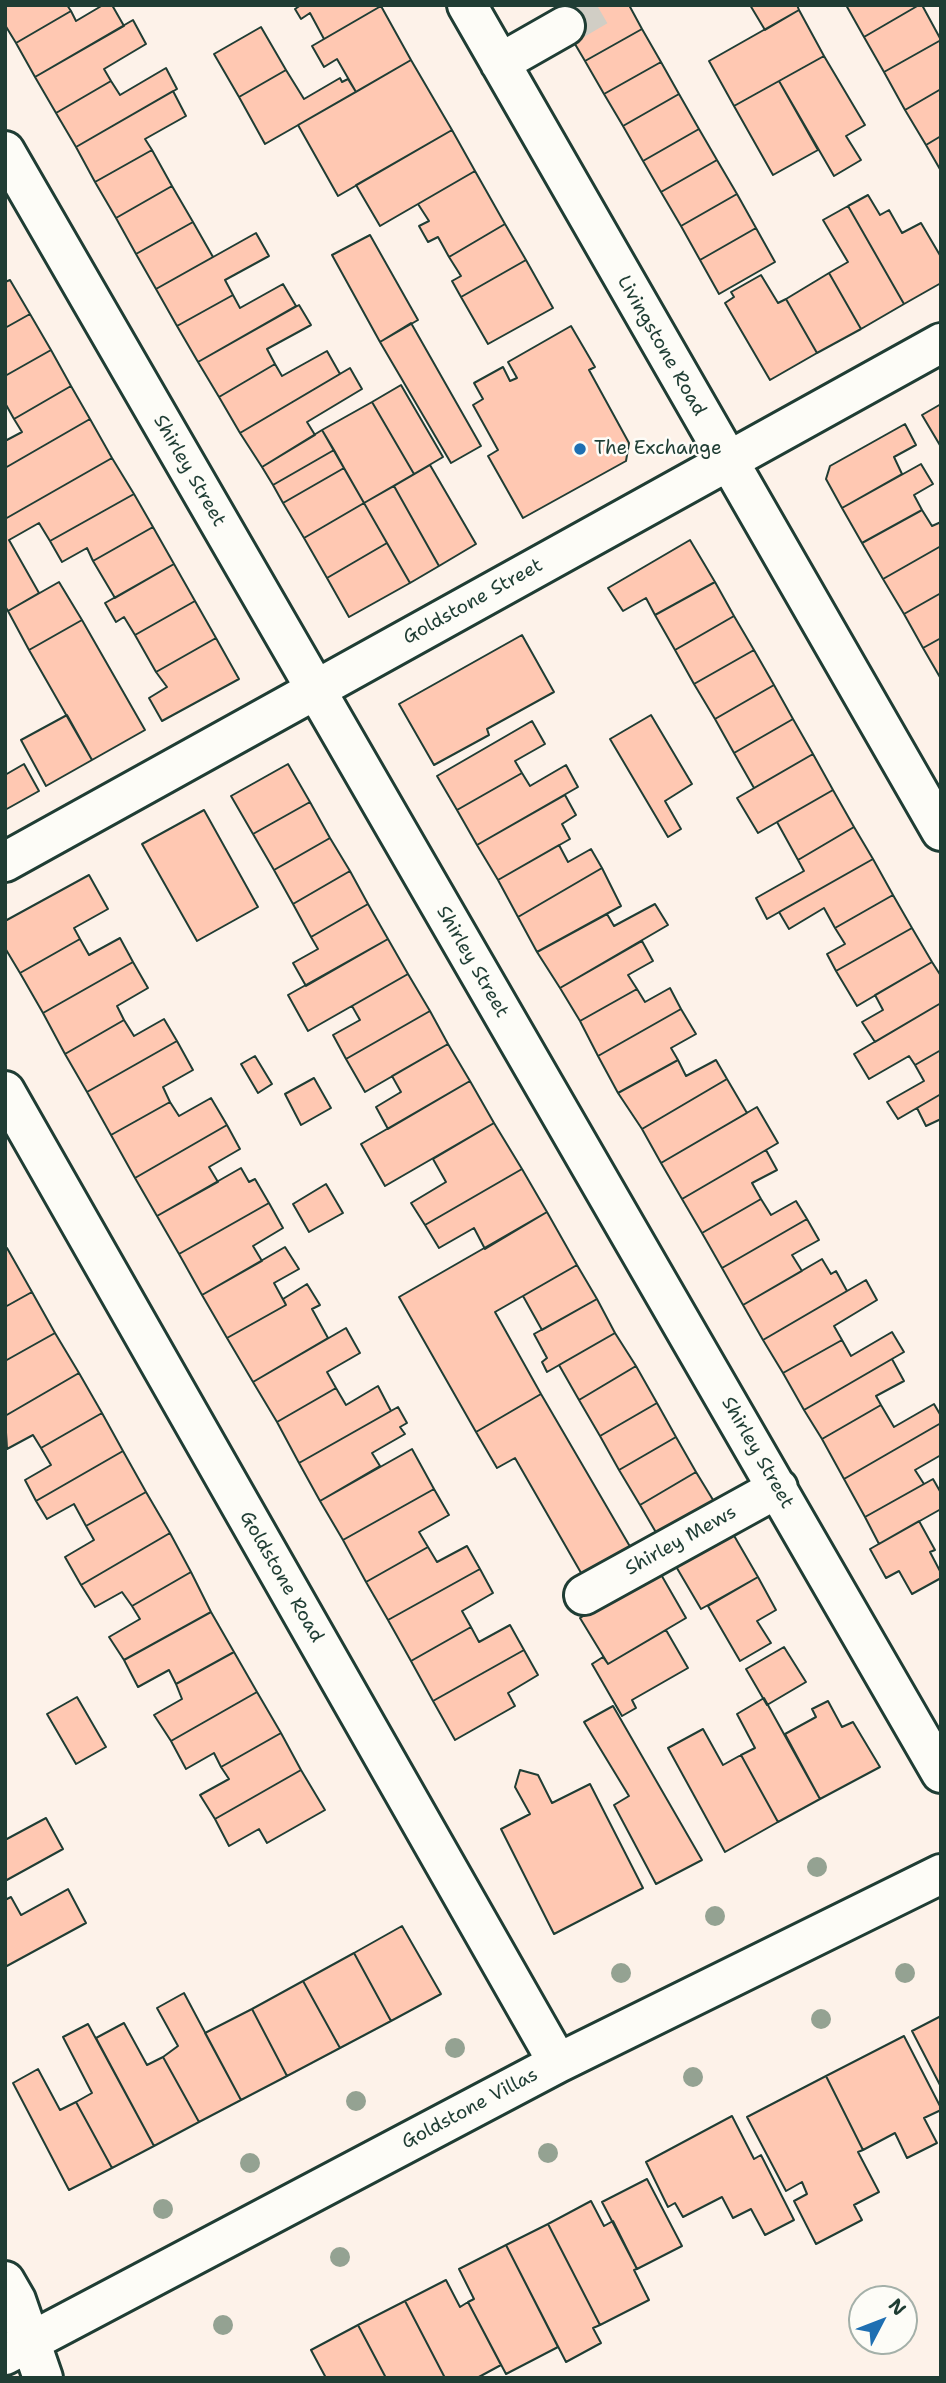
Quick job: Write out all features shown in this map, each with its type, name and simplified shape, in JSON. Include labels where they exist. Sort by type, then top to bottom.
[{"type":"street","name":"Livingstone Road","points":[[467,5],[941,831]]},
{"type":"street","points":[[500,63],[565,26]]},
{"type":"street","name":"Shirley Street","points":[[5,151],[941,1773]]},
{"type":"street","name":"Goldstone Street","points":[[5,862],[941,342]]},
{"type":"street","name":"Goldstone Road","points":[[5,1091],[558,2063]]},
{"type":"street","name":"Shirley Mews","points":[[584,1595],[778,1488]]},
{"type":"street","name":"Goldstone Villas","points":[[26,2359],[558,2063],[941,1874]]},
{"type":"street","points":[[5,2281],[16,2300],[26,2359]]},
{"type":"building","points":[[5,5],[67,5],[71,11],[16,43],[5,25]]},
{"type":"building","points":[[103,5],[112,5],[124,26],[35,77],[16,43],[71,11],[76,21]]},
{"type":"building","points":[[301,5],[381,6],[324,39],[310,13],[301,19],[295,9]]},
{"type":"building","points":[[579,5],[629,5],[642,29],[585,61],[559,17]]},
{"type":"building","points":[[750,5],[797,5],[799,10],[765,30]]},
{"type":"building","points":[[846,5],[919,5],[864,37]]},
{"type":"building","points":[[922,5],[941,40],[884,72],[864,37]]},
{"type":"building","points":[[381,6],[411,60],[356,92],[337,59],[324,67],[312,46]]},
{"type":"building","points":[[799,10],[824,56],[734,106],[709,61]]},
{"type":"building","points":[[133,20],[146,44],[104,69],[111,81],[56,113],[35,77]]},
{"type":"building","points":[[261,27],[286,70],[239,97],[214,54]]},
{"type":"building","points":[[642,29],[661,62],[604,94],[585,61]]},
{"type":"building","points":[[941,40],[941,89],[905,110],[884,72]]},
{"type":"building","points":[[824,56],[865,125],[846,136],[861,160],[834,176],[779,81]]},
{"type":"building","points":[[411,60],[452,130],[338,196],[298,125]]},
{"type":"building","points":[[661,62],[679,94],[623,126],[604,94]]},
{"type":"building","points":[[166,68],[177,89],[76,147],[56,113],[111,81],[120,95]]},
{"type":"building","points":[[286,70],[304,99],[340,78],[342,82],[348,79],[356,92],[265,144],[239,97]]},
{"type":"building","points":[[779,81],[818,150],[773,175],[734,106]]},
{"type":"building","points":[[941,89],[941,136],[926,145],[905,110]]},
{"type":"building","points":[[173,91],[186,116],[145,139],[152,150],[95,182],[76,147]]},
{"type":"building","points":[[679,94],[699,129],[643,161],[623,126]]},
{"type":"building","points":[[699,129],[717,160],[661,192],[643,161]]},
{"type":"building","points":[[452,130],[475,171],[380,226],[356,185]]},
{"type":"building","points":[[941,136],[941,171],[926,145]]},
{"type":"building","points":[[152,150],[172,186],[116,218],[95,182]]},
{"type":"building","points":[[717,160],[737,194],[681,226],[661,192]]},
{"type":"building","points":[[475,171],[505,224],[449,257],[438,237],[428,242],[419,226],[429,221],[418,204]]},
{"type":"building","points":[[172,186],[193,222],[136,254],[116,218]]},
{"type":"building","points":[[737,194],[756,228],[700,260],[681,226]]},
{"type":"building","points":[[868,195],[880,215],[889,210],[902,233],[921,223],[941,257],[941,283],[904,304],[848,206]]},
{"type":"building","points":[[848,206],[904,304],[861,329],[829,273],[848,262],[823,220]]},
{"type":"building","points":[[193,222],[213,257],[156,289],[136,254]]},
{"type":"building","points":[[505,224],[526,260],[461,297],[452,281],[461,276],[449,257]]},
{"type":"building","points":[[756,228],[775,262],[719,294],[700,260]]},
{"type":"building","points":[[256,233],[269,256],[225,280],[233,295],[177,326],[156,289]]},
{"type":"building","points":[[370,235],[418,320],[380,342],[332,255]]},
{"type":"building","points":[[526,260],[553,308],[488,344],[461,297]]},
{"type":"building","points":[[829,273],[861,329],[817,353],[786,299]]},
{"type":"building","points":[[761,275],[778,303],[786,299],[817,353],[770,380],[725,303],[734,297],[731,292]]},
{"type":"building","points":[[10,280],[30,314],[5,328],[5,282]]},
{"type":"building","points":[[283,284],[296,306],[198,362],[177,326],[233,295],[240,308]]},
{"type":"building","points":[[299,305],[311,325],[267,349],[275,364],[219,397],[198,362]]},
{"type":"building","points":[[30,314],[51,350],[5,376],[5,328]]},
{"type":"building","points":[[411,323],[481,446],[451,463],[380,342]]},
{"type":"building","points":[[571,326],[595,367],[589,370],[629,443],[626,461],[523,518],[488,456],[498,450],[473,405],[483,399],[474,383],[503,367],[510,381],[517,378],[508,362]]},
{"type":"building","points":[[51,350],[71,386],[14,419],[5,403],[5,376]]},
{"type":"building","points":[[327,351],[340,374],[240,433],[219,397],[275,364],[282,376]]},
{"type":"building","points":[[350,368],[362,389],[307,422],[315,435],[262,467],[240,433]]},
{"type":"building","points":[[401,385],[443,457],[414,474],[372,402]]},
{"type":"building","points":[[71,386],[90,419],[5,468],[5,441],[22,432],[14,419]]},
{"type":"building","points":[[372,402],[414,474],[364,503],[322,430]]},
{"type":"building","points":[[941,404],[941,447],[922,415]]},
{"type":"building","points":[[90,419],[112,458],[5,519],[5,468]]},
{"type":"building","points":[[905,424],[916,445],[894,457],[902,474],[842,508],[826,479],[830,466]]},
{"type":"building","points":[[322,430],[334,450],[273,485],[262,467]]},
{"type":"building","points":[[334,450],[344,468],[283,503],[273,485]]},
{"type":"building","points":[[112,458],[134,494],[50,541],[39,523],[9,540],[39,593],[8,611],[5,606],[5,519]]},
{"type":"building","points":[[921,464],[933,484],[914,495],[922,510],[862,543],[842,508]]},
{"type":"building","points":[[430,465],[476,544],[439,566],[394,486]]},
{"type":"building","points":[[344,468],[364,503],[304,538],[283,503]]},
{"type":"building","points":[[394,486],[439,566],[410,583],[364,503]]},
{"type":"building","points":[[134,494],[153,527],[93,561],[87,548],[62,562],[50,541]]},
{"type":"building","points":[[364,503],[387,543],[327,578],[304,538]]},
{"type":"building","points":[[922,510],[932,526],[941,522],[941,546],[883,579],[862,543]]},
{"type":"building","points":[[153,527],[174,564],[115,598],[93,561]]},
{"type":"building","points":[[690,540],[715,582],[655,615],[646,598],[623,611],[608,588]]},
{"type":"building","points":[[387,543],[410,583],[349,617],[327,578]]},
{"type":"building","points":[[941,546],[941,593],[904,614],[883,579]]},
{"type":"building","points":[[174,564],[195,601],[135,635],[124,617],[116,622],[105,603]]},
{"type":"building","points":[[59,582],[82,620],[29,650],[8,611]]},
{"type":"building","points":[[715,582],[734,616],[675,650],[655,615]]},
{"type":"building","points":[[941,593],[941,638],[923,648],[904,614]]},
{"type":"building","points":[[195,601],[216,638],[156,672],[135,635]]},
{"type":"building","points":[[734,616],[754,650],[694,684],[675,650]]},
{"type":"building","points":[[82,620],[145,730],[92,760],[29,650]]},
{"type":"building","points":[[522,635],[554,692],[487,729],[489,735],[434,765],[399,704]]},
{"type":"building","points":[[216,638],[239,679],[162,721],[149,698],[167,687],[156,672]]},
{"type":"building","points":[[941,638],[941,679],[923,648]]},
{"type":"building","points":[[754,650],[774,685],[715,719],[694,684]]},
{"type":"building","points":[[774,685],[793,719],[734,753],[715,719]]},
{"type":"building","points":[[67,715],[92,760],[46,786],[21,740]]},
{"type":"building","points":[[651,715],[692,784],[665,801],[681,829],[668,837],[610,739]]},
{"type":"building","points":[[793,719],[813,754],[754,788],[734,753]]},
{"type":"building","points":[[532,721],[545,744],[515,761],[522,773],[457,810],[437,776]]},
{"type":"building","points":[[813,754],[833,790],[758,833],[737,798]]},
{"type":"building","points":[[24,764],[39,791],[5,810],[5,775]]},
{"type":"building","points":[[288,764],[310,802],[253,834],[231,796]]},
{"type":"building","points":[[566,765],[578,787],[477,845],[457,810],[522,773],[530,786]]},
{"type":"building","points":[[833,790],[854,827],[798,860],[777,822]]},
{"type":"building","points":[[565,795],[576,815],[562,824],[570,839],[498,880],[477,845]]},
{"type":"building","points":[[310,802],[330,838],[274,870],[253,834]]},
{"type":"building","points":[[204,810],[258,907],[197,941],[142,844]]},
{"type":"building","points":[[854,827],[873,859],[767,919],[756,898],[804,871],[798,860]]},
{"type":"building","points":[[330,838],[350,871],[293,904],[274,870]]},
{"type":"building","points":[[559,845],[568,862],[591,849],[602,868],[518,917],[498,880]]},
{"type":"building","points":[[873,859],[893,895],[835,928],[824,908],[789,929],[779,912]]},
{"type":"building","points":[[602,868],[621,906],[537,952],[518,917]]},
{"type":"building","points":[[350,871],[368,904],[311,937],[293,904]]},
{"type":"building","points":[[89,875],[108,909],[74,928],[80,939],[20,973],[5,948],[5,921]]},
{"type":"building","points":[[893,895],[912,928],[836,971],[827,954],[845,944],[835,928]]},
{"type":"building","points":[[368,904],[388,939],[306,986],[293,963],[318,949],[311,937]]},
{"type":"building","points":[[655,904],[668,925],[560,988],[537,952],[607,914],[614,926]]},
{"type":"building","points":[[912,928],[932,962],[857,1006],[836,971]]},
{"type":"building","points":[[120,938],[133,962],[43,1013],[20,973],[80,939],[89,955]]},
{"type":"building","points":[[388,939],[408,974],[308,1031],[288,995]]},
{"type":"building","points":[[642,941],[653,961],[628,975],[637,989],[580,1021],[560,988]]},
{"type":"building","points":[[133,962],[148,988],[117,1006],[124,1020],[65,1054],[43,1013]]},
{"type":"building","points":[[932,962],[941,976],[941,1003],[875,1042],[862,1022],[883,1010],[875,995]]},
{"type":"building","points":[[408,974],[430,1011],[346,1059],[333,1035],[360,1020],[352,1006]]},
{"type":"building","points":[[670,988],[681,1009],[598,1056],[580,1021],[637,989],[645,1002]]},
{"type":"building","points":[[941,1003],[941,1050],[915,1065],[909,1056],[869,1079],[854,1054]]},
{"type":"building","points":[[681,1009],[696,1034],[671,1048],[678,1060],[618,1093],[598,1056]]},
{"type":"building","points":[[430,1011],[448,1044],[365,1092],[346,1059]]},
{"type":"building","points":[[164,1019],[177,1041],[87,1092],[65,1054],[124,1020],[134,1036]]},
{"type":"building","points":[[177,1041],[193,1070],[163,1087],[170,1102],[111,1135],[87,1092]]},
{"type":"building","points":[[448,1044],[470,1081],[388,1129],[376,1107],[401,1092],[392,1076]]},
{"type":"building","points":[[941,1050],[941,1094],[898,1119],[887,1102],[924,1081],[915,1065]]},
{"type":"building","points":[[255,1056],[272,1084],[258,1093],[241,1064]]},
{"type":"building","points":[[678,1060],[686,1076],[716,1060],[727,1079],[642,1129],[618,1093]]},
{"type":"building","points":[[314,1078],[331,1108],[301,1125],[285,1094]]},
{"type":"building","points":[[727,1079],[747,1113],[661,1163],[642,1129]]},
{"type":"building","points":[[470,1081],[494,1123],[385,1186],[361,1144]]},
{"type":"building","points":[[941,1094],[941,1119],[926,1126],[917,1108]]},
{"type":"building","points":[[211,1098],[227,1125],[135,1178],[111,1135],[170,1102],[179,1116]]},
{"type":"building","points":[[757,1107],[778,1143],[682,1199],[661,1163]]},
{"type":"building","points":[[494,1123],[522,1169],[425,1225],[411,1203],[446,1182],[433,1159]]},
{"type":"building","points":[[227,1125],[240,1149],[209,1167],[218,1182],[157,1216],[135,1178]]},
{"type":"building","points":[[766,1150],[777,1170],[752,1183],[761,1199],[702,1233],[682,1199]]},
{"type":"building","points":[[241,1168],[249,1182],[255,1179],[269,1203],[179,1254],[157,1216]]},
{"type":"building","points":[[522,1169],[547,1212],[485,1249],[474,1228],[439,1248],[425,1225]]},
{"type":"building","points":[[326,1184],[343,1213],[309,1232],[293,1204]]},
{"type":"building","points":[[761,1199],[771,1215],[796,1201],[807,1219],[722,1268],[702,1233]]},
{"type":"building","points":[[269,1203],[283,1228],[253,1246],[262,1261],[202,1295],[179,1254]]},
{"type":"building","points":[[547,1212],[577,1265],[495,1312],[541,1394],[476,1432],[399,1297]]},
{"type":"building","points":[[807,1219],[819,1240],[792,1255],[802,1271],[743,1305],[722,1268]]},
{"type":"building","points":[[285,1247],[299,1269],[274,1283],[286,1305],[227,1338],[202,1295]]},
{"type":"building","points":[[7,1248],[32,1292],[5,1307],[5,1249]]},
{"type":"building","points":[[822,1259],[831,1274],[836,1271],[847,1291],[763,1340],[743,1305]]},
{"type":"building","points":[[577,1265],[597,1299],[542,1330],[523,1296]]},
{"type":"building","points":[[866,1280],[877,1300],[834,1326],[842,1340],[783,1373],[763,1340]]},
{"type":"building","points":[[307,1284],[320,1305],[312,1309],[328,1338],[253,1382],[227,1338],[286,1305],[283,1299]]},
{"type":"building","points":[[32,1292],[55,1333],[5,1361],[5,1307]]},
{"type":"building","points":[[597,1299],[615,1333],[547,1372],[542,1362],[547,1358],[534,1334]]},
{"type":"building","points":[[346,1328],[360,1353],[327,1372],[336,1388],[277,1422],[253,1382]]},
{"type":"building","points":[[892,1332],[904,1352],[804,1410],[783,1373],[842,1340],[851,1356]]},
{"type":"building","points":[[55,1333],[79,1373],[5,1416],[5,1361]]},
{"type":"building","points":[[615,1333],[636,1366],[579,1400],[559,1365]]},
{"type":"building","points":[[892,1359],[904,1381],[876,1396],[881,1405],[822,1439],[804,1410]]},
{"type":"building","points":[[636,1366],[657,1403],[600,1436],[579,1400]]},
{"type":"building","points":[[79,1373],[102,1413],[41,1448],[33,1435],[7,1449],[5,1416]]},
{"type":"building","points":[[378,1386],[391,1411],[299,1463],[277,1422],[336,1388],[346,1405]]},
{"type":"building","points":[[541,1394],[632,1550],[584,1578],[515,1458],[497,1468],[476,1432]]},
{"type":"building","points":[[657,1403],[676,1437],[619,1470],[600,1436]]},
{"type":"building","points":[[934,1404],[941,1416],[941,1423],[844,1479],[822,1439],[881,1405],[894,1427]]},
{"type":"building","points":[[398,1407],[407,1423],[400,1427],[405,1434],[372,1453],[380,1466],[320,1501],[299,1463]]},
{"type":"building","points":[[102,1413],[123,1451],[36,1501],[25,1480],[51,1465],[41,1448]]},
{"type":"building","points":[[941,1423],[941,1455],[915,1470],[924,1484],[865,1517],[844,1479]]},
{"type":"building","points":[[676,1437],[696,1472],[640,1505],[619,1470]]},
{"type":"building","points":[[412,1449],[434,1489],[343,1540],[320,1501]]},
{"type":"building","points":[[123,1451],[146,1492],[86,1526],[74,1504],[47,1519],[36,1501]]},
{"type":"building","points":[[696,1472],[718,1508],[661,1541],[640,1505]]},
{"type":"building","points":[[933,1479],[941,1493],[941,1509],[879,1544],[865,1517]]},
{"type":"building","points":[[434,1489],[449,1515],[419,1532],[428,1547],[366,1582],[343,1540]]},
{"type":"building","points":[[146,1492],[170,1533],[81,1585],[65,1557],[94,1540],[86,1526]]},
{"type":"building","points":[[718,1508],[758,1577],[701,1609],[661,1541]]},
{"type":"building","points":[[919,1521],[935,1550],[930,1552],[941,1578],[912,1594],[899,1571],[886,1578],[870,1549]]},
{"type":"building","points":[[170,1533],[191,1572],[132,1606],[122,1592],[95,1607],[81,1585]]},
{"type":"building","points":[[467,1546],[480,1569],[388,1620],[366,1582],[428,1547],[437,1562]]},
{"type":"building","points":[[480,1569],[493,1593],[462,1611],[471,1627],[411,1661],[388,1620]]},
{"type":"building","points":[[659,1571],[686,1618],[608,1664],[580,1618]]},
{"type":"building","points":[[191,1572],[211,1612],[124,1660],[109,1637],[140,1619],[132,1606]]},
{"type":"building","points":[[758,1577],[776,1610],[757,1621],[771,1643],[740,1661],[708,1606]]},
{"type":"building","points":[[211,1612],[234,1652],[176,1684],[169,1670],[138,1687],[124,1660]]},
{"type":"building","points":[[510,1625],[524,1650],[433,1701],[411,1661],[471,1627],[479,1642]]},
{"type":"building","points":[[666,1630],[688,1668],[632,1700],[636,1708],[622,1716],[592,1664],[603,1657],[608,1664]]},
{"type":"building","points":[[784,1647],[806,1682],[767,1705],[746,1669]]},
{"type":"building","points":[[524,1650],[538,1675],[508,1693],[515,1706],[455,1740],[433,1701]]},
{"type":"building","points":[[234,1652],[257,1692],[171,1741],[154,1715],[182,1699],[176,1684]]},
{"type":"building","points":[[257,1692],[281,1733],[221,1767],[214,1753],[186,1769],[171,1741]]},
{"type":"building","points":[[77,1697],[106,1747],[76,1764],[47,1714]]},
{"type":"building","points":[[764,1698],[820,1799],[778,1822],[741,1755],[755,1748],[737,1714]]},
{"type":"building","points":[[828,1701],[842,1727],[853,1722],[880,1767],[820,1799],[785,1734],[816,1717],[812,1709]]},
{"type":"building","points":[[613,1706],[702,1860],[656,1884],[614,1805],[629,1796],[584,1722]]},
{"type":"building","points":[[703,1729],[723,1765],[741,1755],[778,1822],[725,1852],[668,1748]]},
{"type":"building","points":[[281,1733],[301,1770],[215,1819],[200,1795],[229,1779],[221,1767]]},
{"type":"building","points":[[301,1770],[325,1810],[267,1843],[259,1829],[229,1846],[215,1819]]},
{"type":"building","points":[[520,1770],[538,1775],[552,1803],[590,1784],[643,1888],[554,1934],[501,1829],[530,1814],[515,1787]]},
{"type":"building","points":[[46,1818],[63,1849],[5,1881],[5,1840]]},
{"type":"building","points":[[68,1889],[86,1923],[5,1967],[5,1900],[11,1897],[21,1915]]},
{"type":"building","points":[[402,1926],[441,1994],[391,2021],[354,1953]]},
{"type":"building","points":[[354,1953],[391,2021],[340,2048],[303,1981]]},
{"type":"building","points":[[303,1981],[340,2048],[287,2076],[252,2009]]},
{"type":"building","points":[[184,1993],[241,2100],[199,2122],[163,2057],[178,2046],[157,2008]]},
{"type":"building","points":[[252,2009],[287,2076],[241,2100],[205,2033]]},
{"type":"building","points":[[941,2016],[941,2087],[912,2031]]},
{"type":"building","points":[[124,2023],[147,2065],[163,2057],[199,2122],[154,2146],[96,2038]]},
{"type":"building","points":[[88,2024],[154,2146],[112,2168],[76,2102],[92,2093],[63,2037]]},
{"type":"building","points":[[904,2036],[941,2108],[924,2118],[937,2143],[907,2158],[895,2133],[863,2150],[826,2076]]},
{"type":"building","points":[[38,2069],[60,2110],[76,2102],[112,2168],[69,2190],[13,2083]]},
{"type":"building","points":[[826,2076],[863,2150],[858,2152],[879,2192],[854,2205],[862,2220],[816,2244],[794,2201],[807,2194],[802,2182],[786,2191],[747,2117]]},
{"type":"building","points":[[732,2116],[754,2159],[761,2155],[794,2220],[765,2235],[751,2209],[733,2218],[722,2197],[683,2217],[675,2203],[668,2207],[646,2162]]},
{"type":"building","points":[[647,2179],[682,2246],[637,2269],[602,2202]]},
{"type":"building","points":[[591,2201],[604,2226],[613,2221],[649,2300],[600,2325],[548,2224]]},
{"type":"building","points":[[548,2224],[600,2325],[593,2328],[601,2343],[566,2362],[506,2245]]},
{"type":"building","points":[[506,2245],[558,2347],[506,2374],[468,2302],[474,2299],[459,2269]]},
{"type":"building","points":[[446,2280],[460,2307],[468,2302],[501,2365],[477,2378],[445,2378],[405,2301]]},
{"type":"building","points":[[405,2301],[445,2378],[386,2378],[358,2325]]},
{"type":"building","points":[[358,2325],[386,2378],[326,2378],[311,2350]]},
{"type":"tunnel","points":[[565,26],[601,5]]},
{"type":"place","name":"The Exchange","points":[[580,449]]}]
